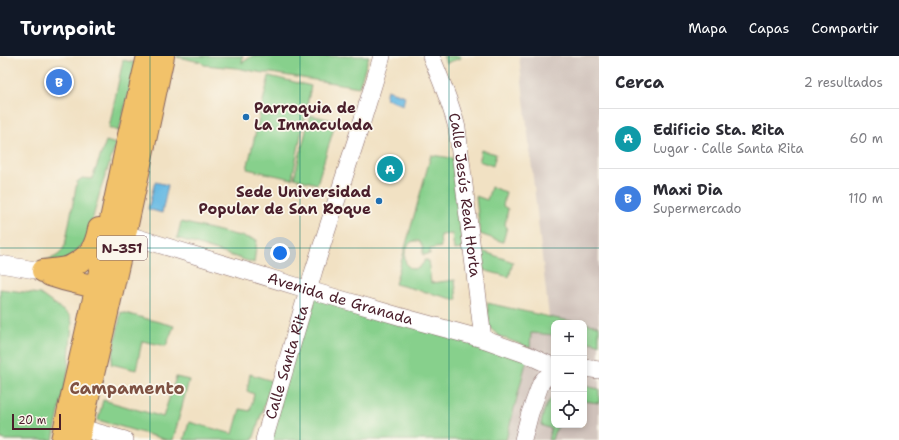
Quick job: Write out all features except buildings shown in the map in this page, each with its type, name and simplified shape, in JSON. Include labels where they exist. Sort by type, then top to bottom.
[{"type":"highway","name":"N-351","points":[[62,440],[98,281],[120,174],[148,56]]},
{"type":"highway","name":"N-351","points":[[80,434],[125,234],[162,56]]},
{"type":"highway","points":[[98,281],[106,275],[108,270],[126,182],[151,75],[162,56]]},
{"type":"highway","points":[[48,272],[75,264],[88,255],[92,250],[98,238],[101,220],[110,191],[120,174]]},
{"type":"highway","points":[[48,272],[88,276],[98,281],[102,285],[103,291],[76,412],[80,434]]},
{"type":"highway","points":[[48,272],[70,286],[79,302],[82,315],[77,370]]},
{"type":"street","name":"Calle Santa Rita","points":[[264,440],[382,56]]},
{"type":"street","name":"Calle Jesús Real Horta","points":[[431,56],[447,94],[457,128],[483,339]]},
{"type":"street","name":"Avenida de Granada","points":[[125,234],[309,290],[483,339],[528,355],[551,366]]},
{"type":"street","points":[[0,264],[48,272]]},
{"type":"street","points":[[587,368],[599,370]]},
{"type":"street","points":[[523,440],[530,413],[541,383],[551,374]]},
{"type":"street","points":[[80,434],[125,440]]},
{"type":"shaded area","points":[[519,56],[599,56],[599,440],[506,440],[530,348],[531,333],[553,318],[549,317]]},
{"type":"green space","points":[[176,56],[243,56],[242,63],[252,56],[369,56],[359,87],[236,68],[204,65],[201,62]]},
{"type":"green space","points":[[443,56],[460,56],[461,58],[446,63]]},
{"type":"green space","points":[[123,60],[136,63],[119,131],[109,128]]},
{"type":"green space","points":[[269,76],[311,86],[292,179],[247,169]]},
{"type":"green space","points":[[310,115],[336,121],[317,184],[294,178]]},
{"type":"green space","points":[[106,141],[116,144],[84,244],[65,261],[45,260],[57,256],[62,251],[65,245],[77,182],[82,178],[92,179]]},
{"type":"green space","points":[[481,150],[496,154],[493,166],[479,161]]},
{"type":"green space","points":[[431,155],[452,158],[463,249],[454,250],[452,234],[440,235],[441,247],[430,249],[430,254],[423,255],[422,247],[419,241],[411,242],[406,250],[405,261],[408,266],[413,269],[419,268],[424,260],[428,260],[431,283],[455,280],[457,300],[395,284]]},
{"type":"green space","points":[[491,187],[506,192],[503,206],[508,209],[505,225],[507,227],[503,242],[480,234],[476,196],[487,200]]},
{"type":"green space","points":[[181,222],[257,240],[254,263],[177,238]]},
{"type":"green space","points":[[482,251],[513,262],[509,277],[483,270]]},
{"type":"green space","points":[[0,289],[40,294],[69,315],[71,319],[72,323],[68,371],[53,440],[5,440],[0,438]]},
{"type":"green space","points":[[309,290],[528,355],[506,440],[264,440]]},
{"type":"green space","points":[[487,303],[565,320],[551,320],[551,335],[531,333],[530,348],[499,336],[490,328]]},
{"type":"green space","points":[[121,312],[174,326],[166,346],[142,341],[136,370],[111,364]]},
{"type":"green space","points":[[587,324],[599,326],[599,344],[587,342]]},
{"type":"green space","points":[[250,374],[272,381],[253,440],[184,440],[189,422],[233,434],[240,409],[250,411],[254,394],[247,391]]},
{"type":"green space","points":[[176,377],[189,380],[173,440],[167,440],[98,420],[103,400],[163,417]]},
{"type":"green space","points":[[587,387],[599,389],[599,403],[587,401]]},
{"type":"green space","points":[[551,399],[551,428],[557,428],[552,440],[548,440],[551,429],[541,425],[546,405]]},
{"type":"water","points":[[387,90],[405,96],[403,105],[385,98]]},
{"type":"water","points":[[155,182],[168,185],[162,213],[148,209]]},
{"type":"place","name":"Maxi Dia","points":[[59,82]]},
{"type":"place","name":"Parroquia de La Inmaculada","points":[[246,117]]},
{"type":"place","name":"Edificio Sta. Rita","points":[[390,169]]},
{"type":"place","name":"Sede Universidad Popular de San Roque","points":[[379,201]]},
{"type":"district","name":"Campamento","points":[[127,388]]}]
